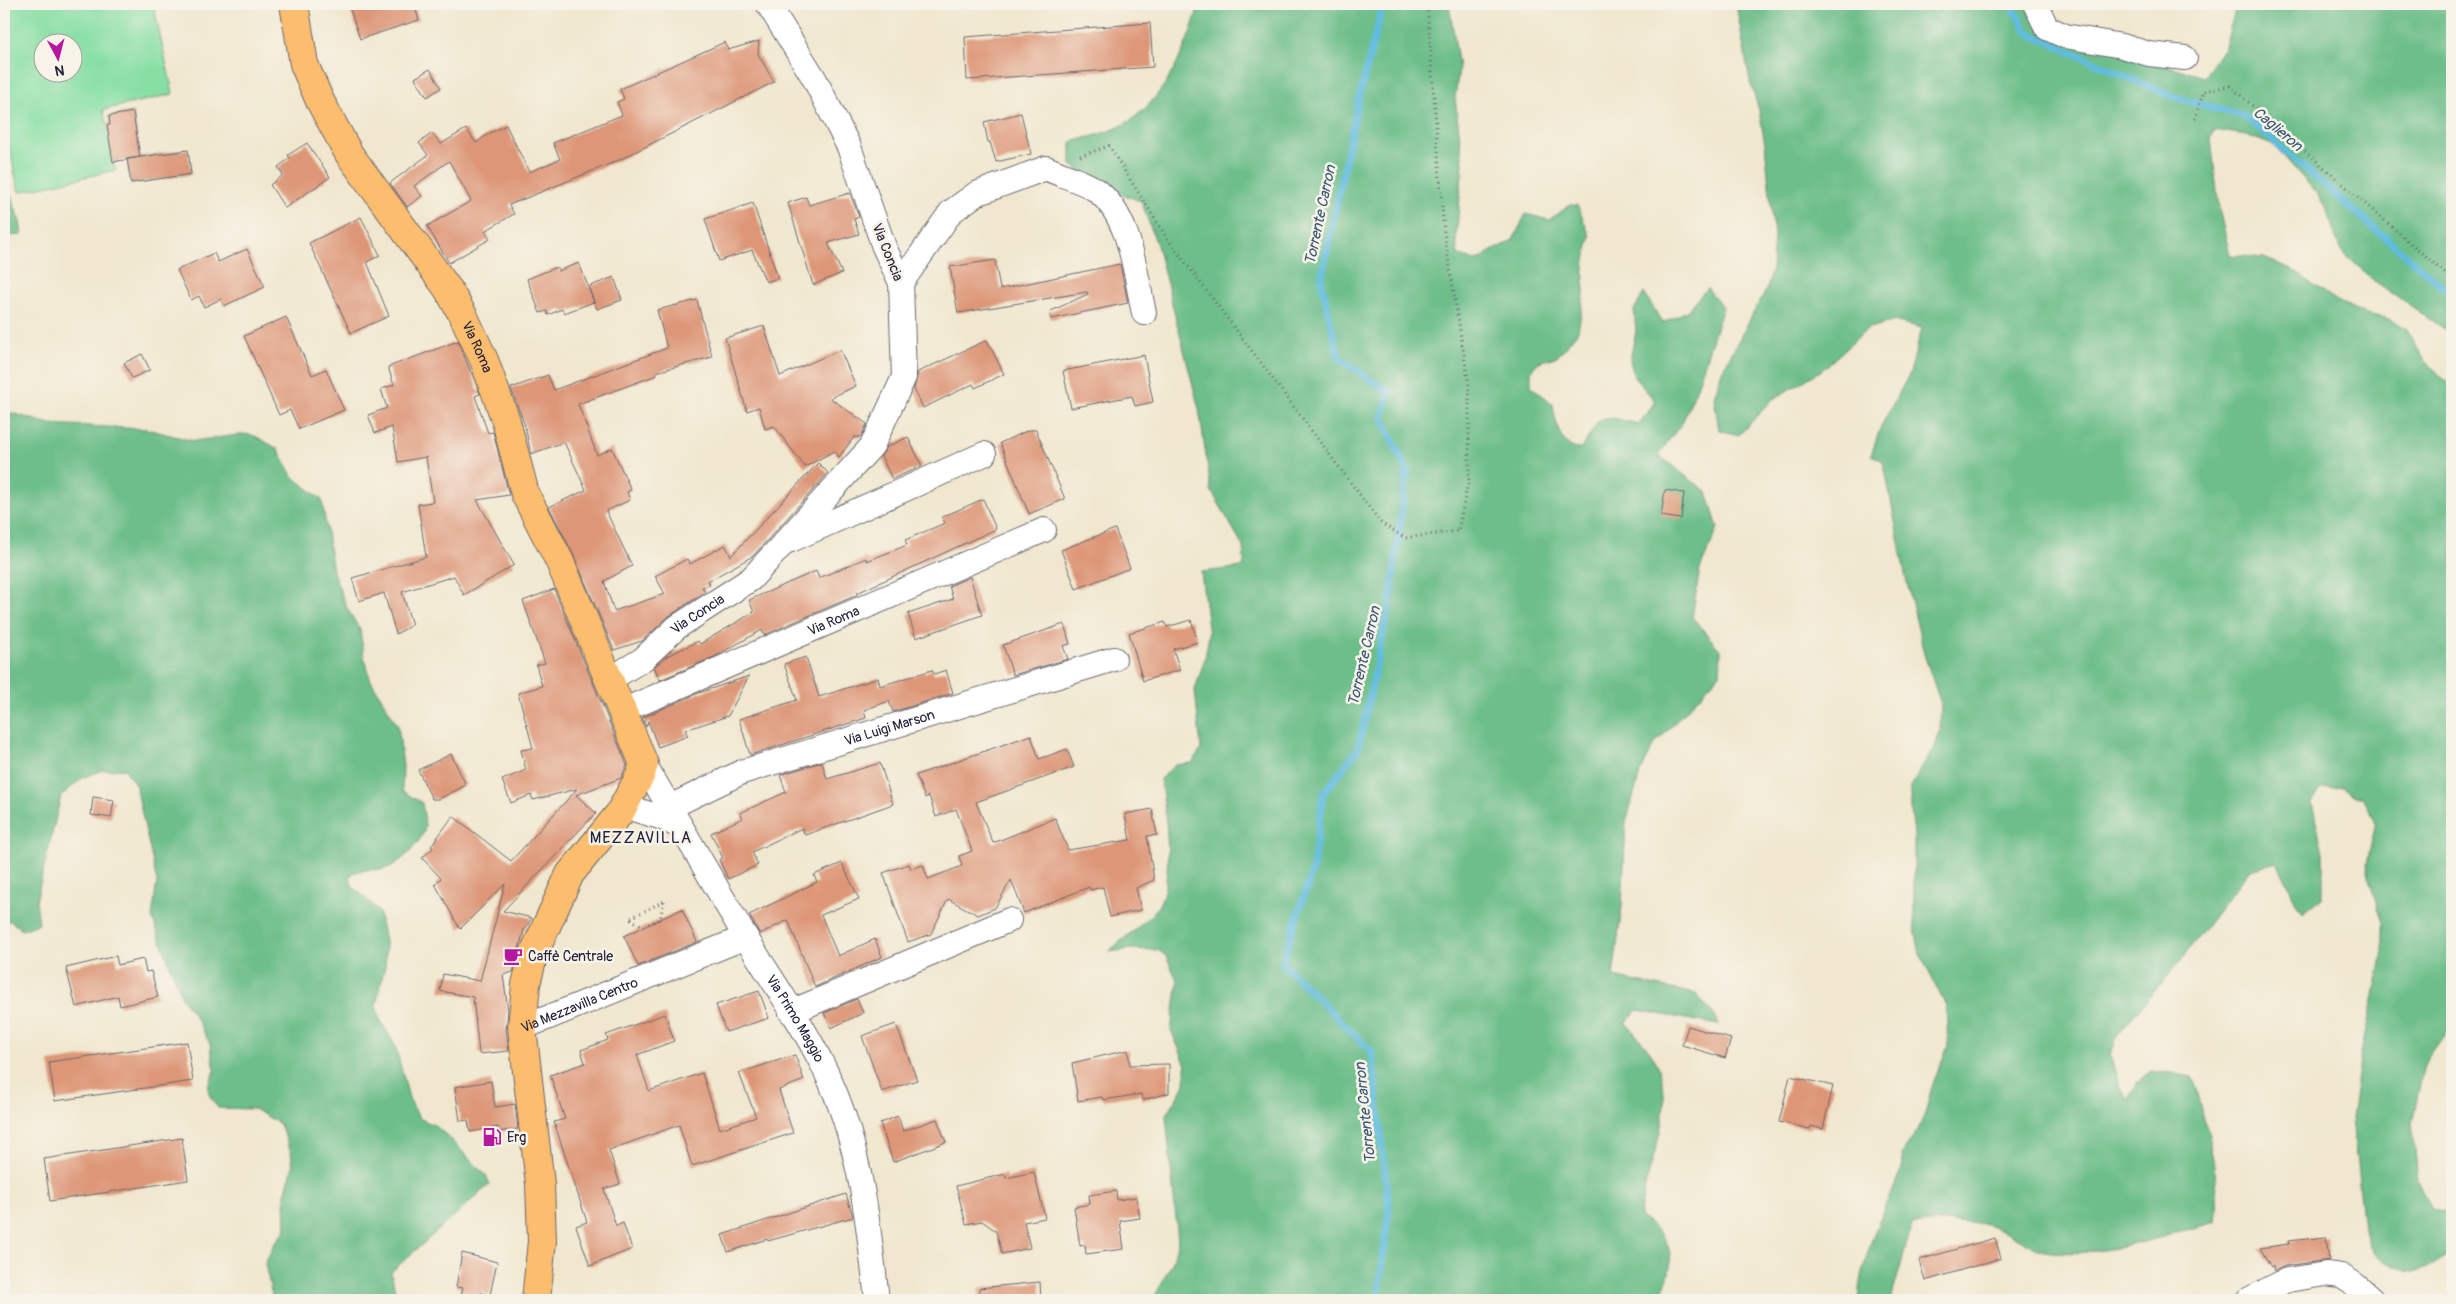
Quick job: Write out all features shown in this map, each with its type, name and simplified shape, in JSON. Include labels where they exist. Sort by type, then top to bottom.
[{"type":"main road","name":"Via Roma","points":[[294,4],[304,64],[320,101],[349,154],[448,289],[464,317],[484,360],[506,421],[525,494],[560,562],[644,764]]},
{"type":"main road","name":"Via Mezzavilla Centro","points":[[522,1028],[526,984],[534,953],[566,882],[570,874],[623,806],[640,776],[644,764]]},
{"type":"main road","points":[[522,1028],[540,1184],[542,1241],[536,1300]]},
{"type":"street","name":"Via Concia","points":[[609,680],[643,659],[677,627],[752,579],[872,446],[904,377],[901,283],[884,248],[849,147],[814,78],[768,4]]},
{"type":"street","points":[[2035,4],[2047,28],[2065,36],[2122,46],[2149,54],[2184,58]]},
{"type":"street","points":[[901,283],[951,212],[976,194],[1046,168],[1095,189],[1113,207],[1127,237],[1144,313]]},
{"type":"street","name":"Via Concia","points":[[783,544],[984,454]]},
{"type":"street","name":"Via Roma","points":[[622,711],[1044,530]]},
{"type":"street","name":"Via Luigi Marson","points":[[675,817],[742,772],[1114,659]]},
{"type":"street","name":"Via Primo Maggio","points":[[644,764],[813,1047],[831,1084],[850,1137],[864,1201],[877,1300]]},
{"type":"street","points":[[623,806],[660,817],[675,817]]},
{"type":"street","points":[[791,1012],[1009,920]]},
{"type":"street","name":"Via Mezzavilla Centro","points":[[522,1028],[746,937]]},
{"type":"street","points":[[2248,1300],[2287,1280],[2326,1274],[2340,1276],[2354,1284],[2372,1300]]},
{"type":"path","points":[[1046,168],[1109,146],[1167,238],[1381,523],[1405,538],[1458,531],[1469,478],[1470,386],[1444,232],[1427,4]]},
{"type":"path","points":[[2195,119],[2204,91],[2230,86],[2452,278]]},
{"type":"path","points":[[664,901],[660,919],[644,926],[629,919],[664,901]]},
{"type":"green space","points":[[4,4],[153,4],[173,94],[103,110],[107,125],[110,124],[109,116],[133,112],[140,157],[187,150],[191,174],[131,183],[127,159],[113,162],[116,170],[19,192],[6,132],[4,132]]},
{"type":"green space","points":[[1199,4],[1449,4],[1459,68],[1455,98],[1463,164],[1456,239],[1458,255],[1473,260],[1481,259],[1488,253],[1513,240],[1526,214],[1549,220],[1570,205],[1577,205],[1590,236],[1584,265],[1584,295],[1578,331],[1558,356],[1539,362],[1531,370],[1531,386],[1553,404],[1557,426],[1568,445],[1581,449],[1599,420],[1614,418],[1638,424],[1655,401],[1634,377],[1630,360],[1636,331],[1634,310],[1644,293],[1663,323],[1687,311],[1707,288],[1723,307],[1697,387],[1682,423],[1658,455],[1707,492],[1718,528],[1700,569],[1692,617],[1721,651],[1720,674],[1654,745],[1640,773],[1626,822],[1622,906],[1613,977],[1696,994],[1716,1017],[1719,1025],[1637,1010],[1626,1023],[1653,1056],[1661,1075],[1664,1096],[1663,1116],[1640,1217],[1657,1230],[1669,1248],[1670,1266],[1668,1275],[1661,1292],[1655,1300],[1153,1300],[1173,1261],[1178,1240],[1166,1116],[1185,1084],[1186,1065],[1171,1030],[1178,982],[1166,956],[1158,950],[1131,949],[1108,952],[1153,913],[1163,897],[1166,882],[1168,845],[1160,779],[1175,765],[1192,763],[1201,749],[1195,690],[1205,658],[1209,635],[1201,572],[1244,567],[1243,546],[1211,490],[1199,409],[1157,245],[1141,201],[1106,189],[1071,165],[1071,142],[1112,130],[1129,121],[1144,109],[1169,77],[1179,59]]},
{"type":"green space","points":[[1736,4],[2042,4],[2044,19],[2150,60],[2204,77],[2225,46],[2237,4],[2452,4],[2452,334],[2373,280],[2340,250],[2326,208],[2317,194],[2275,146],[2246,135],[2214,130],[2211,139],[2219,209],[2230,255],[2264,258],[2291,269],[2340,303],[2366,314],[2390,319],[2406,329],[2424,359],[2452,387],[2452,1024],[2427,1059],[2423,1069],[2412,1123],[2418,1179],[2432,1209],[2452,1213],[2452,1252],[2434,1264],[2414,1271],[2394,1266],[2381,1258],[2371,1248],[2364,1228],[2352,1118],[2361,1053],[2383,954],[2383,923],[2370,883],[2367,863],[2376,822],[2362,796],[2355,796],[2342,787],[2321,789],[2312,803],[2323,853],[2323,897],[2302,913],[2277,863],[2249,870],[2180,961],[2120,1032],[2110,1054],[2119,1085],[2128,1100],[2140,1080],[2152,1071],[2192,1077],[2197,1089],[2209,1138],[2215,1172],[2217,1189],[2216,1222],[2135,1244],[2072,1253],[2037,1249],[1999,1229],[1978,1223],[1945,1222],[1912,1225],[1891,1300],[1859,1300],[1864,1266],[1869,1248],[1903,1166],[1902,1154],[1918,1130],[1925,1114],[1931,1089],[1948,1045],[1946,1006],[1920,954],[1914,924],[1914,834],[1911,810],[1911,787],[1934,750],[1940,731],[1941,704],[1924,654],[1905,574],[1884,464],[1880,459],[1871,455],[1881,426],[1910,373],[1922,328],[1893,321],[1867,329],[1822,370],[1773,399],[1739,435],[1719,430],[1714,397],[1722,371],[1767,288],[1772,269],[1774,236],[1765,144],[1759,110],[1750,82]]},
{"type":"green space","points":[[4,175],[20,222],[22,235],[4,236]]},
{"type":"green space","points":[[4,411],[50,424],[146,429],[194,441],[244,434],[255,436],[278,449],[292,476],[322,500],[333,572],[347,608],[360,630],[370,679],[398,726],[403,766],[402,791],[422,803],[425,820],[425,826],[420,839],[403,858],[389,867],[361,870],[350,876],[352,886],[379,911],[386,947],[385,966],[376,1005],[380,1020],[395,1045],[409,1098],[419,1118],[436,1126],[446,1135],[485,1174],[490,1184],[391,1272],[397,1300],[273,1300],[265,1263],[274,1244],[286,1229],[285,1194],[293,1166],[291,1152],[280,1124],[254,1109],[218,1108],[209,1094],[208,1087],[215,1071],[210,1044],[198,1021],[182,998],[152,917],[157,882],[136,786],[125,769],[103,770],[82,778],[61,796],[36,901],[39,924],[22,930],[11,921],[4,922]]},
{"type":"building","points":[[348,4],[414,4],[419,20],[360,39]]},
{"type":"building","points":[[1150,23],[1153,67],[967,80],[965,37]]},
{"type":"building","points":[[759,41],[758,54],[774,82],[617,161],[509,205],[514,214],[485,231],[490,239],[449,263],[427,226],[471,201],[449,161],[414,186],[422,196],[407,207],[390,183],[428,155],[419,143],[432,133],[441,144],[466,129],[476,143],[488,134],[506,125],[529,172],[560,159],[553,143],[622,115],[617,102],[624,99],[620,89],[725,42],[728,50]]},
{"type":"building","points":[[430,69],[441,88],[427,97],[415,78]]},
{"type":"building","points":[[133,112],[140,157],[113,162],[107,125],[110,125],[109,116]]},
{"type":"building","points":[[1021,113],[1031,154],[996,162],[990,142],[988,142],[984,122]]},
{"type":"building","points":[[307,143],[330,177],[285,208],[270,185],[283,175],[278,167],[290,158],[288,155]]},
{"type":"building","points":[[188,150],[191,174],[131,183],[127,159]]},
{"type":"building","points":[[850,193],[859,217],[854,219],[859,234],[828,243],[842,273],[813,285],[788,203],[806,197],[809,205]]},
{"type":"building","points":[[753,203],[778,278],[766,282],[752,250],[719,261],[705,219]]},
{"type":"building","points":[[361,217],[380,255],[367,262],[389,316],[351,333],[309,243]]},
{"type":"building","points":[[247,249],[265,287],[224,306],[221,299],[204,307],[199,296],[191,300],[177,270],[214,253],[218,262]]},
{"type":"building","points":[[995,260],[1000,289],[1120,264],[1128,303],[1051,319],[1049,312],[1088,294],[1087,292],[958,313],[950,267]]},
{"type":"building","points":[[579,263],[594,302],[564,313],[562,309],[548,315],[547,311],[540,313],[527,279],[557,267],[558,271]]},
{"type":"building","points":[[614,277],[622,300],[597,309],[588,287]]},
{"type":"building","points":[[697,300],[712,357],[656,372],[657,375],[578,404],[597,455],[612,448],[631,490],[627,492],[630,500],[606,511],[632,566],[604,581],[614,611],[665,594],[655,576],[687,559],[690,564],[725,545],[731,556],[818,463],[828,473],[753,556],[708,581],[710,585],[702,587],[705,592],[669,616],[642,641],[614,650],[574,556],[549,507],[586,490],[564,442],[531,454],[525,426],[511,388],[548,375],[554,390],[667,348],[657,310]]},
{"type":"building","points":[[286,317],[312,375],[326,369],[344,410],[299,429],[290,410],[279,415],[244,336]]},
{"type":"building","points":[[764,326],[780,376],[840,350],[856,386],[830,398],[867,424],[861,437],[854,437],[839,457],[834,451],[805,467],[774,426],[765,429],[759,407],[747,411],[725,338]]},
{"type":"building","points":[[987,340],[1004,374],[975,388],[973,384],[923,408],[914,389],[918,372]]},
{"type":"building","points":[[458,341],[480,394],[475,396],[488,433],[493,432],[509,495],[477,500],[514,565],[464,595],[454,576],[402,592],[412,625],[396,634],[384,593],[359,601],[352,578],[426,557],[418,504],[433,502],[426,457],[398,462],[392,427],[375,433],[368,415],[387,408],[381,389],[394,385],[388,367]]},
{"type":"building","points":[[142,354],[150,370],[132,378],[124,363]]},
{"type":"building","points":[[1144,355],[1153,402],[1135,406],[1132,396],[1071,408],[1063,371]]},
{"type":"building","points":[[1029,430],[1036,430],[1065,499],[1029,514],[1000,443]]},
{"type":"building","points":[[908,437],[922,466],[892,479],[881,456],[887,447]]},
{"type":"building","points":[[1665,490],[1684,493],[1681,519],[1661,516]]},
{"type":"building","points":[[983,499],[996,529],[857,593],[857,595],[764,635],[762,630],[714,657],[660,680],[654,667],[667,656],[698,641],[700,644],[754,612],[749,600],[816,571],[819,578],[866,558],[867,561],[907,545],[905,540],[945,523],[942,517]]},
{"type":"building","points":[[1115,529],[1130,568],[1076,589],[1061,550]]},
{"type":"building","points":[[970,577],[982,615],[916,638],[908,614],[953,599],[949,586]]},
{"type":"building","points":[[554,589],[627,765],[621,778],[576,795],[596,813],[503,911],[532,918],[524,930],[513,972],[503,975],[508,1010],[506,1030],[509,1051],[479,1054],[473,997],[440,991],[443,974],[480,981],[505,884],[460,929],[435,884],[441,878],[422,858],[433,848],[431,846],[453,816],[511,861],[577,789],[533,800],[531,795],[511,803],[502,780],[526,770],[521,750],[533,748],[518,693],[542,686],[536,665],[545,663],[523,601]]},
{"type":"building","points":[[1191,620],[1198,642],[1173,649],[1180,670],[1143,681],[1129,633],[1165,622],[1167,627]]},
{"type":"building","points":[[1064,624],[1070,644],[1063,646],[1068,659],[1013,675],[1003,645]]},
{"type":"building","points":[[806,657],[819,697],[878,678],[880,686],[932,670],[934,674],[946,670],[953,693],[893,712],[889,701],[864,710],[866,718],[750,755],[739,719],[797,700],[784,664]]},
{"type":"building","points":[[749,676],[728,716],[685,730],[688,736],[658,747],[648,721],[646,727],[642,718],[696,694]]},
{"type":"building","points":[[1031,735],[1039,759],[1067,749],[1074,767],[976,802],[993,843],[1055,818],[1068,850],[1130,840],[1125,814],[1152,809],[1157,835],[1147,836],[1154,880],[1136,888],[1141,910],[1110,917],[1103,887],[1090,890],[1089,887],[1024,913],[1011,880],[995,908],[978,915],[948,899],[931,934],[908,942],[883,873],[909,864],[911,869],[923,865],[928,879],[962,866],[959,856],[972,851],[956,809],[936,817],[929,796],[925,798],[916,775]]},
{"type":"building","points":[[451,754],[466,785],[439,799],[432,799],[418,770]]},
{"type":"building","points":[[822,762],[827,779],[880,763],[893,804],[805,835],[802,828],[752,852],[758,865],[728,879],[719,860],[723,858],[711,833],[743,818],[740,813],[786,792],[780,775]]},
{"type":"building","points":[[93,797],[114,800],[111,818],[91,815]]},
{"type":"building","points":[[842,863],[859,899],[821,915],[838,956],[875,939],[882,957],[815,987],[788,920],[760,934],[749,915],[817,882],[814,875]]},
{"type":"building","points":[[682,909],[697,942],[638,966],[624,936]]},
{"type":"building","points":[[116,956],[118,965],[143,959],[146,972],[151,971],[158,997],[120,1006],[118,996],[76,1007],[66,968]]},
{"type":"building","points":[[759,991],[769,1018],[726,1032],[716,1005]]},
{"type":"building","points":[[857,999],[863,1013],[831,1028],[824,1013]]},
{"type":"building","points":[[665,1014],[674,1041],[637,1055],[649,1091],[702,1073],[720,1129],[756,1117],[739,1073],[795,1055],[804,1080],[779,1090],[793,1133],[692,1166],[679,1125],[609,1150],[620,1184],[604,1189],[616,1226],[623,1223],[632,1249],[590,1266],[576,1226],[587,1222],[554,1122],[565,1119],[550,1075],[585,1063],[581,1050],[608,1040],[606,1035]]},
{"type":"building","points":[[896,1024],[917,1080],[882,1092],[862,1036]]},
{"type":"building","points":[[1688,1026],[1731,1039],[1725,1058],[1682,1045]]},
{"type":"building","points":[[187,1042],[193,1081],[55,1101],[49,1062]]},
{"type":"building","points":[[1128,1050],[1130,1065],[1169,1064],[1169,1093],[1143,1100],[1141,1094],[1103,1100],[1102,1097],[1078,1101],[1072,1063]]},
{"type":"building","points":[[1790,1076],[1833,1086],[1823,1129],[1811,1126],[1810,1129],[1779,1122]]},
{"type":"building","points":[[491,1081],[495,1107],[515,1104],[518,1129],[499,1132],[498,1127],[470,1132],[468,1120],[460,1121],[455,1087]]},
{"type":"building","points":[[898,1116],[903,1131],[937,1119],[946,1142],[893,1162],[880,1123]]},
{"type":"building","points":[[182,1138],[188,1180],[50,1201],[44,1159]]},
{"type":"building","points":[[1034,1172],[1045,1218],[1024,1222],[1030,1248],[1002,1254],[996,1231],[982,1221],[966,1224],[956,1186],[1005,1174],[1006,1178]]},
{"type":"building","points":[[1116,1191],[1117,1200],[1136,1197],[1140,1218],[1120,1221],[1124,1249],[1086,1254],[1085,1245],[1080,1246],[1074,1207],[1090,1204],[1089,1195]]},
{"type":"building","points":[[846,1194],[853,1217],[768,1241],[767,1239],[728,1252],[722,1235]]},
{"type":"building","points":[[2326,1237],[2329,1260],[2285,1266],[2274,1271],[2273,1265],[2271,1267],[2260,1248],[2289,1244],[2288,1241]]},
{"type":"building","points":[[1995,1238],[2001,1258],[1925,1281],[1919,1260]]},
{"type":"building","points":[[462,1253],[497,1262],[490,1295],[481,1293],[480,1300],[460,1300],[463,1288],[456,1287]]},
{"type":"building","points":[[1040,1282],[1041,1300],[979,1300],[979,1288]]},
{"type":"waterway","name":"Torrente Carron","points":[[1378,1300],[1389,1209],[1372,1052],[1282,963],[1313,868],[1323,794],[1358,749],[1390,603],[1407,471],[1382,417],[1390,393],[1339,358],[1321,280],[1357,106],[1383,4]]},
{"type":"waterway","name":"Caglieron","points":[[2010,4],[2028,33],[2171,96],[2244,116],[2452,295]]},
{"type":"place","name":"Caffè Centrale","points":[[513,956]]},
{"type":"place","name":"Erg","points":[[492,1137]]},
{"type":"district","name":"MEZZAVILLA","points":[[641,837]]}]
